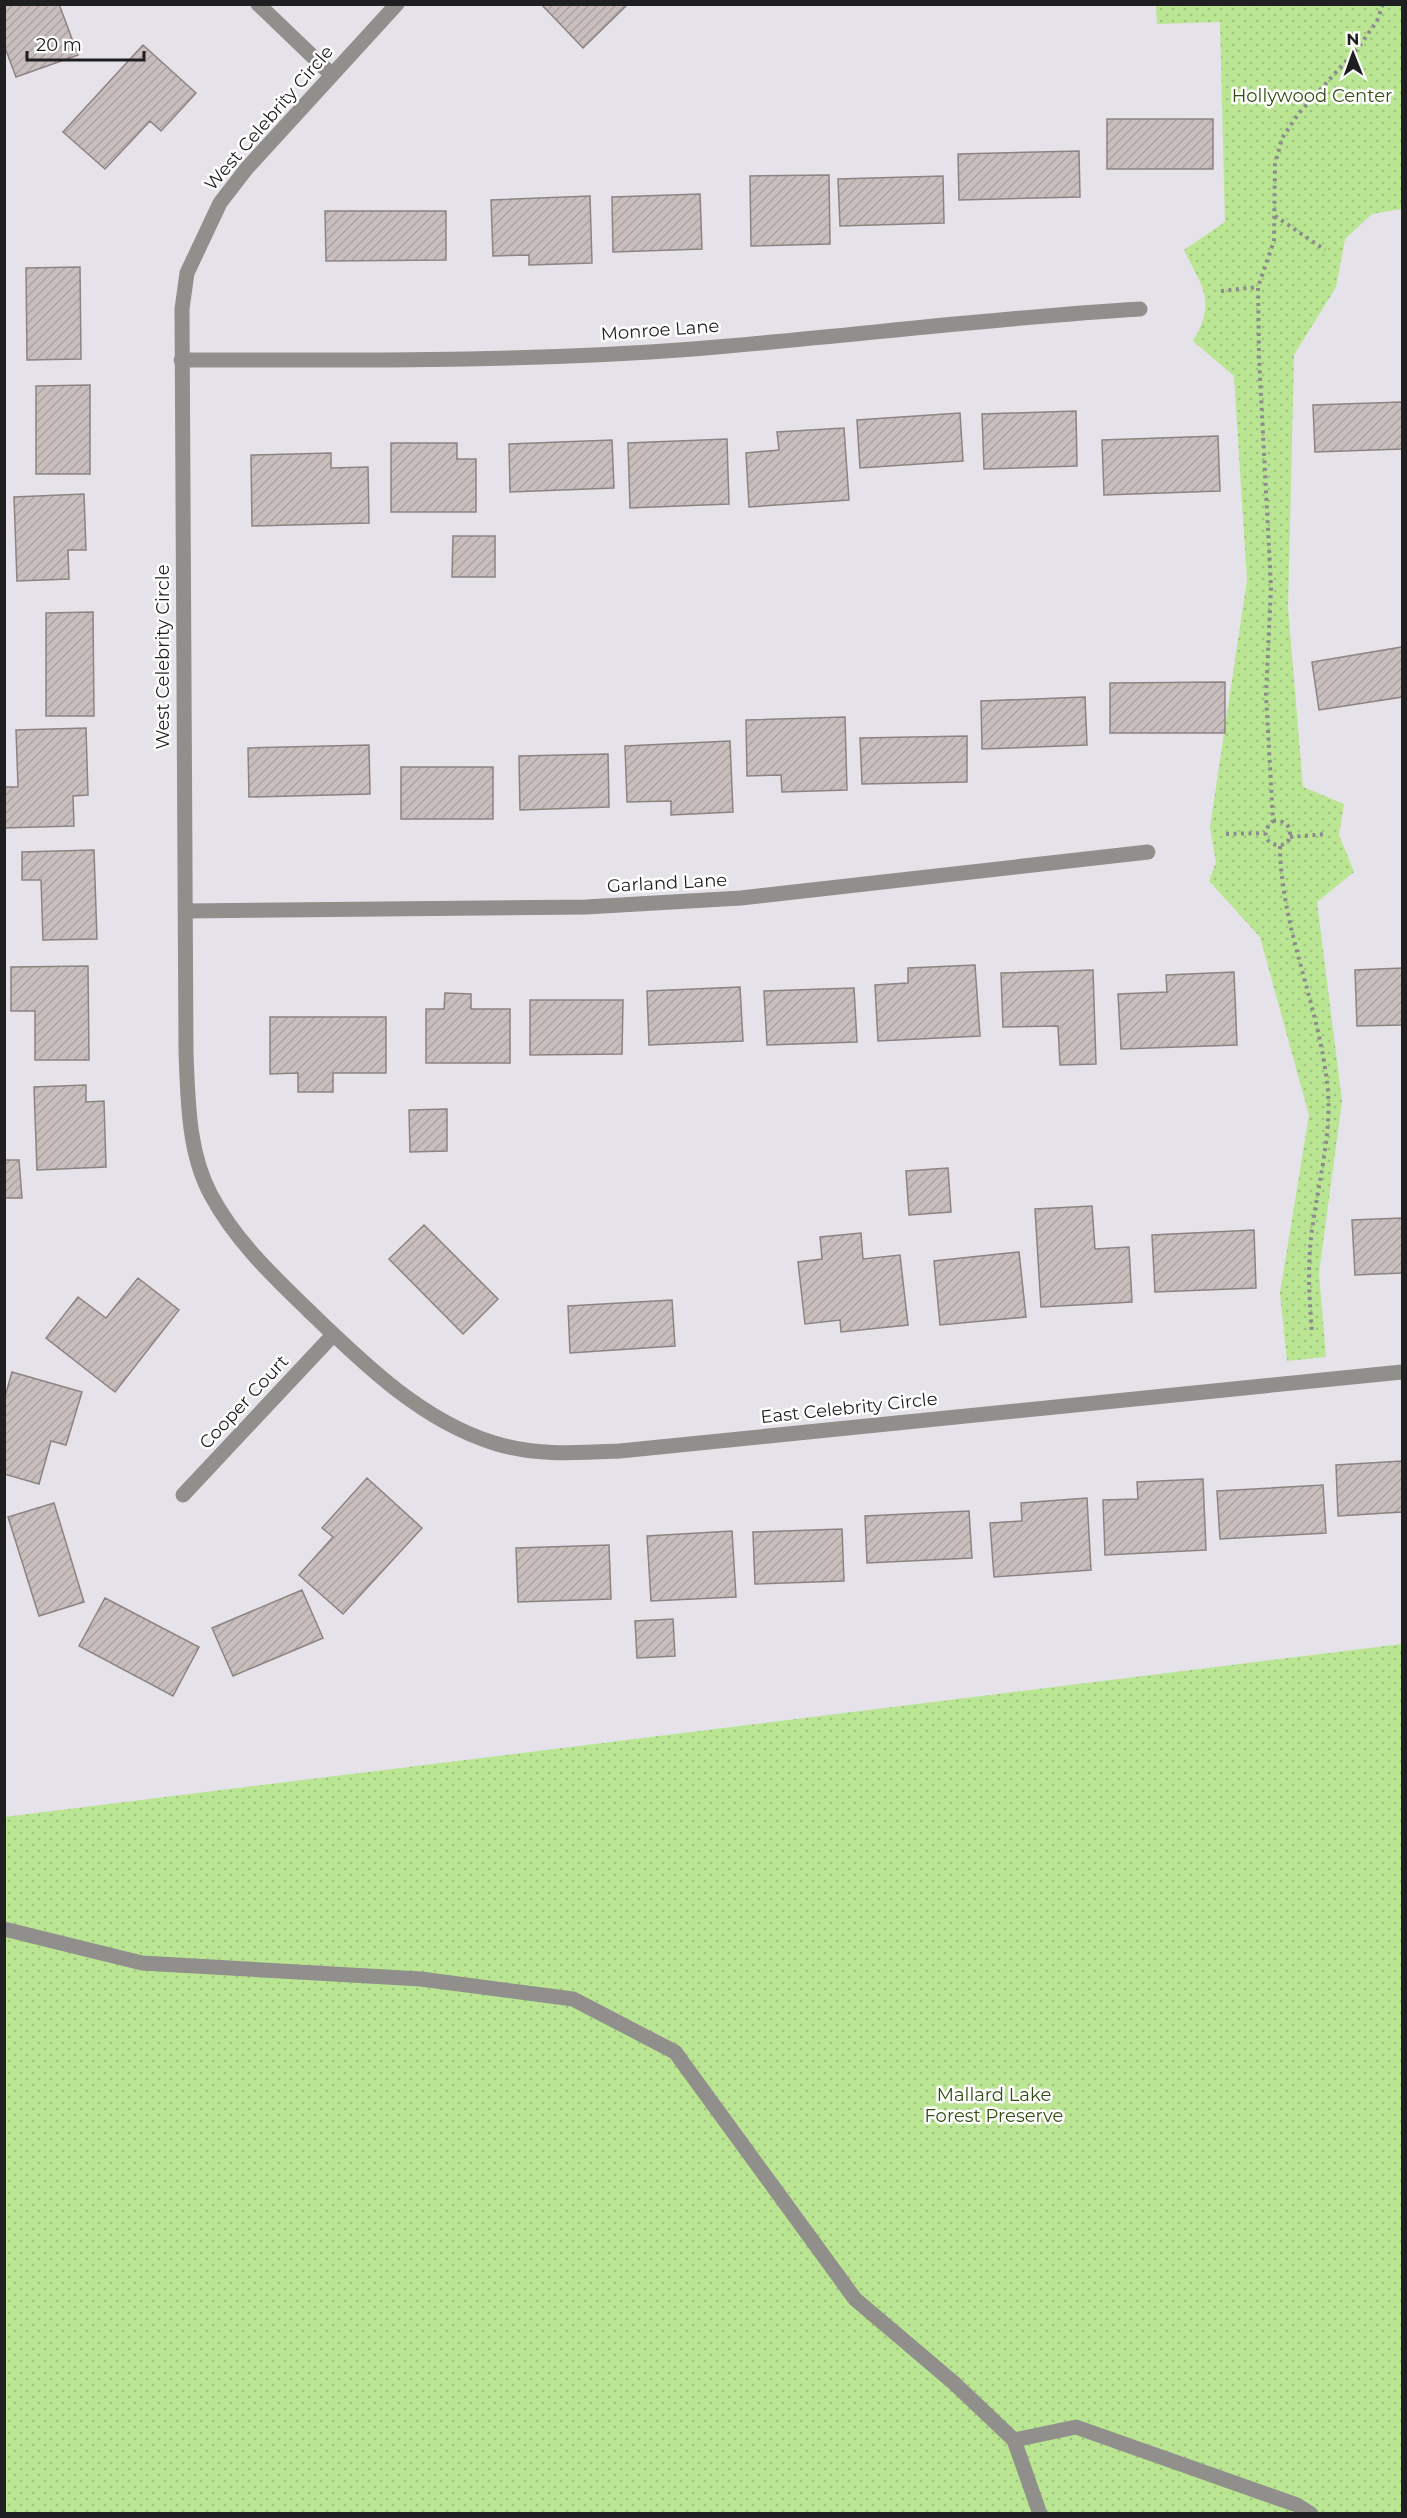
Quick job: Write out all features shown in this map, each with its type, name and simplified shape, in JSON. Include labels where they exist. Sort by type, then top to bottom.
[{"type":"street","points":[[258,4],[332,75]]},
{"type":"street","name":"West Celebrity Circle","points":[[333,1335],[260,1264],[210,1194],[197,1157],[189,1112],[186,1053],[182,309],[187,273],[220,203],[247,168],[398,4]]},
{"type":"street","name":"Monroe Lane","points":[[181,360],[511,359],[692,349],[1062,314],[1140,309]]},
{"type":"street","name":"Garland Lane","points":[[185,911],[586,907],[729,899],[1148,852]]},
{"type":"street","name":"East Celebrity Circle","points":[[333,1335],[395,1389],[427,1412],[462,1432],[495,1444],[528,1451],[567,1454],[620,1451],[1402,1372]]},
{"type":"street","name":"Cooper Court","points":[[183,1495],[333,1335]]},
{"type":"street","points":[[4,1929],[142,1963],[421,1979],[573,1999],[675,2052],[855,2299],[954,2383],[1014,2440],[1040,2514]]},
{"type":"street","points":[[1014,2440],[1076,2427],[1297,2505],[1311,2514]]},
{"type":"path","points":[[1273,821],[1266,694],[1271,586],[1259,357],[1258,287],[1274,241],[1275,164],[1282,138],[1299,113],[1358,48],[1377,21],[1383,4]]},
{"type":"path","points":[[1274,215],[1325,250]]},
{"type":"path","points":[[1221,291],[1258,287]]},
{"type":"path","points":[[1280,820],[1290,830],[1287,843],[1280,846],[1267,840],[1265,833],[1273,821],[1280,820]]},
{"type":"path","points":[[1226,834],[1265,833]]},
{"type":"path","points":[[1290,837],[1326,834]]},
{"type":"path","points":[[1280,846],[1280,875],[1318,1037],[1328,1092],[1327,1133],[1312,1226],[1308,1282],[1312,1333]]},
{"type":"green space","name":"Hollywood Center","points":[[1156,5],[1402,5],[1402,209],[1372,214],[1345,239],[1336,287],[1294,355],[1288,608],[1303,787],[1344,804],[1339,835],[1354,872],[1317,902],[1342,1101],[1319,1273],[1326,1357],[1287,1361],[1280,1293],[1309,1115],[1260,937],[1209,881],[1216,862],[1210,827],[1247,580],[1234,376],[1193,341],[1204,315],[1205,304],[1201,285],[1184,250],[1225,222],[1220,22],[1157,24]]},
{"type":"green space","name":"Mallard Lake Forest Preserve","points":[[1402,1644],[1402,2513],[5,2513],[4,1817]]},
{"type":"building","points":[[4,4],[59,4],[78,55],[16,77],[4,45]]},
{"type":"building","points":[[541,4],[628,4],[583,48]]},
{"type":"building","points":[[143,45],[196,93],[161,131],[150,121],[105,169],[63,132]]},
{"type":"building","points":[[1107,119],[1213,119],[1213,169],[1107,169]]},
{"type":"building","points":[[1079,151],[1080,197],[959,200],[958,154]]},
{"type":"building","points":[[829,175],[830,244],[751,246],[750,176]]},
{"type":"building","points":[[943,176],[944,223],[840,226],[838,179]]},
{"type":"building","points":[[700,194],[702,249],[613,252],[612,197]]},
{"type":"building","points":[[590,196],[592,263],[529,265],[529,255],[493,256],[491,200]]},
{"type":"building","points":[[325,211],[446,211],[446,260],[326,261]]},
{"type":"building","points":[[80,267],[81,359],[27,360],[26,268]]},
{"type":"building","points":[[90,385],[90,474],[36,474],[36,386]]},
{"type":"building","points":[[1402,402],[1402,449],[1315,452],[1313,405]]},
{"type":"building","points":[[1076,411],[1077,466],[984,469],[982,414]]},
{"type":"building","points":[[960,413],[963,461],[860,468],[857,420]]},
{"type":"building","points":[[844,428],[849,500],[749,507],[746,453],[779,450],[777,432]]},
{"type":"building","points":[[1218,436],[1220,491],[1104,495],[1102,440]]},
{"type":"building","points":[[727,439],[729,504],[630,508],[628,443]]},
{"type":"building","points":[[612,440],[614,488],[510,492],[509,444]]},
{"type":"building","points":[[391,443],[457,443],[457,459],[476,459],[476,512],[391,512]]},
{"type":"building","points":[[331,453],[331,468],[368,467],[369,523],[252,526],[251,455]]},
{"type":"building","points":[[84,494],[86,550],[68,550],[69,579],[17,581],[14,497]]},
{"type":"building","points":[[453,536],[495,536],[495,577],[452,577]]},
{"type":"building","points":[[93,612],[94,716],[46,716],[46,613]]},
{"type":"building","points":[[1402,647],[1402,697],[1319,710],[1312,662]]},
{"type":"building","points":[[1225,682],[1225,733],[1110,733],[1110,683]]},
{"type":"building","points":[[1085,697],[1087,745],[982,749],[981,701]]},
{"type":"building","points":[[845,717],[847,790],[782,792],[781,775],[747,776],[746,720]]},
{"type":"building","points":[[86,728],[88,795],[73,796],[74,826],[4,828],[4,787],[18,787],[16,730]]},
{"type":"building","points":[[967,736],[967,782],[862,784],[860,738]]},
{"type":"building","points":[[730,741],[733,812],[671,815],[671,801],[627,802],[625,746]]},
{"type":"building","points":[[369,745],[370,794],[249,797],[248,748]]},
{"type":"building","points":[[608,754],[609,807],[520,810],[519,756]]},
{"type":"building","points":[[401,767],[493,767],[493,819],[401,819]]},
{"type":"building","points":[[94,850],[97,939],[43,940],[41,880],[22,880],[22,852]]},
{"type":"building","points":[[975,965],[980,1036],[878,1041],[875,985],[908,983],[908,968]]},
{"type":"building","points":[[88,966],[89,1060],[35,1060],[35,1011],[11,1011],[11,967]]},
{"type":"building","points":[[1402,968],[1402,1025],[1357,1026],[1355,970]]},
{"type":"building","points":[[1093,970],[1096,1064],[1060,1065],[1058,1026],[1003,1027],[1001,973]]},
{"type":"building","points":[[1234,972],[1237,1045],[1121,1049],[1118,994],[1167,992],[1166,975]]},
{"type":"building","points":[[740,987],[743,1041],[649,1045],[647,991]]},
{"type":"building","points":[[854,988],[857,1042],[767,1045],[764,991]]},
{"type":"building","points":[[445,993],[471,994],[471,1009],[510,1009],[510,1063],[426,1063],[426,1009],[444,1009]]},
{"type":"building","points":[[530,1000],[623,1000],[622,1054],[530,1055]]},
{"type":"building","points":[[270,1017],[386,1017],[386,1073],[333,1073],[333,1092],[298,1092],[298,1073],[270,1074]]},
{"type":"building","points":[[86,1085],[86,1102],[104,1101],[106,1167],[37,1170],[34,1087]]},
{"type":"building","points":[[447,1109],[447,1151],[410,1152],[409,1110]]},
{"type":"building","points":[[4,1160],[19,1160],[22,1198],[4,1198]]},
{"type":"building","points":[[948,1168],[951,1212],[909,1215],[906,1171]]},
{"type":"building","points":[[1092,1206],[1095,1249],[1129,1247],[1132,1302],[1041,1307],[1035,1209]]},
{"type":"building","points":[[1402,1218],[1402,1273],[1355,1275],[1352,1220]]},
{"type":"building","points":[[424,1225],[498,1299],[463,1334],[389,1259]]},
{"type":"building","points":[[1254,1230],[1256,1288],[1155,1292],[1152,1235]]},
{"type":"building","points":[[861,1233],[863,1259],[900,1255],[908,1325],[841,1332],[840,1320],[805,1324],[798,1262],[822,1259],[820,1237]]},
{"type":"building","points":[[1019,1252],[1026,1317],[940,1325],[934,1261]]},
{"type":"building","points":[[138,1278],[179,1310],[115,1392],[46,1338],[78,1297],[106,1318]]},
{"type":"building","points":[[672,1300],[675,1346],[570,1353],[568,1306]]},
{"type":"building","points":[[12,1372],[82,1392],[66,1445],[51,1441],[39,1484],[4,1474],[4,1400]]},
{"type":"building","points":[[1402,1461],[1402,1512],[1338,1516],[1336,1465]]},
{"type":"building","points":[[367,1478],[422,1528],[343,1614],[299,1575],[333,1537],[322,1528]]},
{"type":"building","points":[[1203,1479],[1206,1550],[1105,1555],[1103,1500],[1138,1499],[1137,1482]]},
{"type":"building","points":[[1323,1485],[1326,1533],[1220,1539],[1217,1491]]},
{"type":"building","points":[[1087,1498],[1091,1570],[994,1577],[990,1523],[1022,1521],[1021,1503]]},
{"type":"building","points":[[54,1503],[84,1602],[39,1616],[8,1517]]},
{"type":"building","points":[[969,1511],[972,1558],[867,1563],[865,1516]]},
{"type":"building","points":[[842,1529],[844,1581],[755,1584],[753,1532]]},
{"type":"building","points":[[732,1531],[736,1597],[651,1601],[647,1536]]},
{"type":"building","points":[[609,1545],[611,1599],[518,1602],[516,1548]]},
{"type":"building","points":[[302,1590],[323,1638],[233,1676],[212,1628]]},
{"type":"building","points":[[105,1598],[199,1647],[173,1696],[79,1646]]},
{"type":"building","points":[[673,1619],[675,1656],[637,1658],[635,1621]]}]
